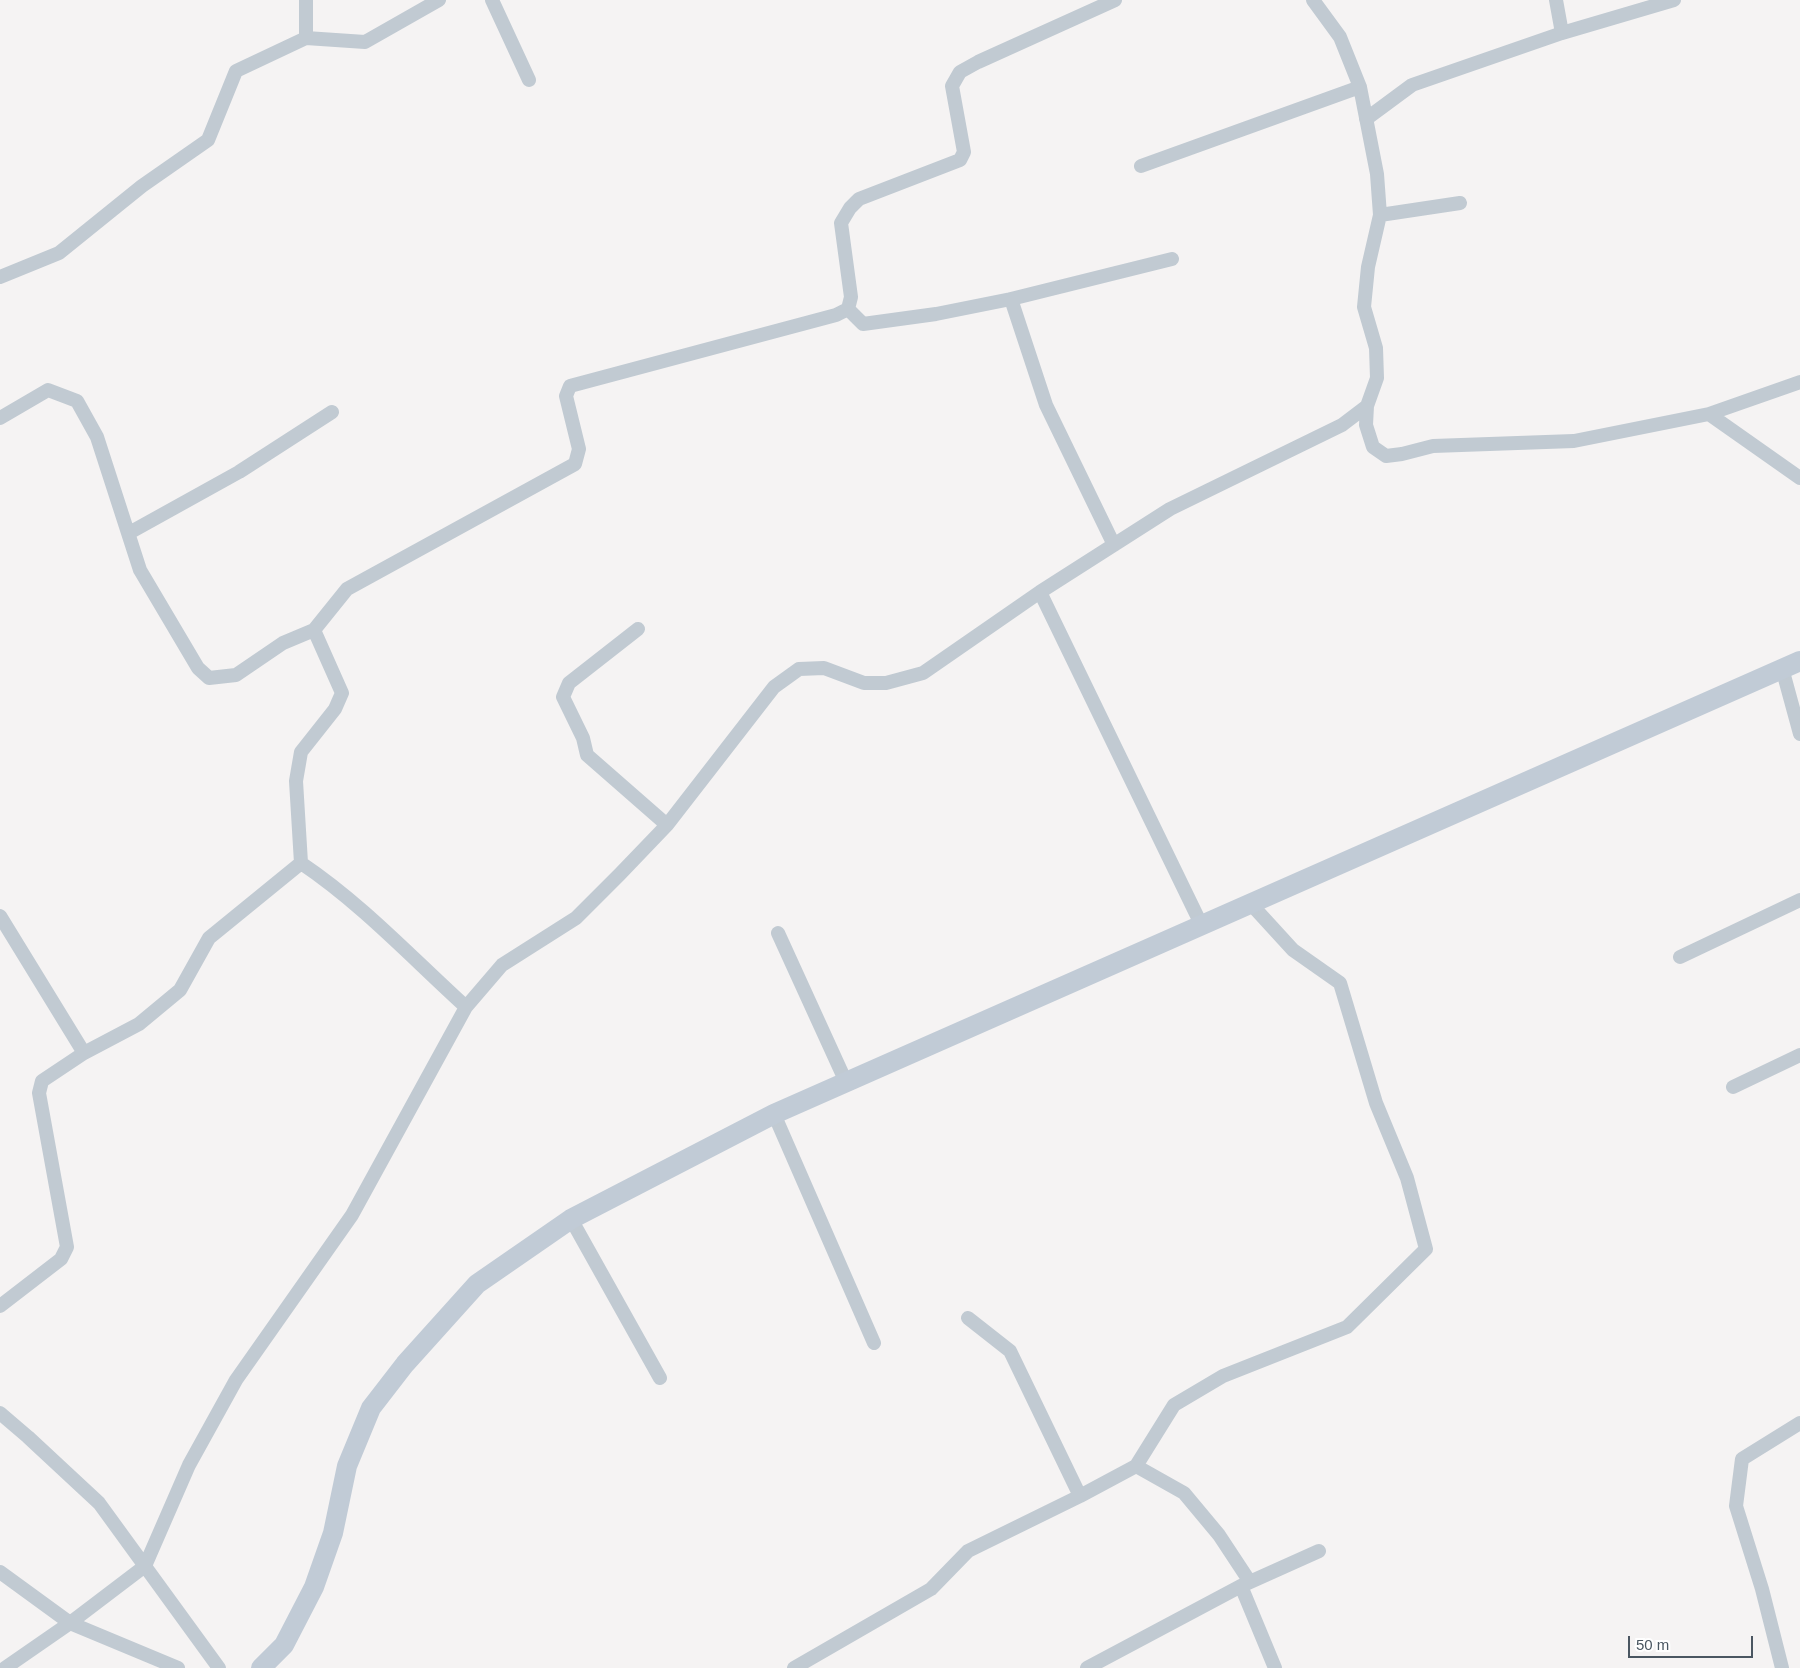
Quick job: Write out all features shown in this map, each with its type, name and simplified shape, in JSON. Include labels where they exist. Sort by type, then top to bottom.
[{"type":"street","points":[[306,0],[306,38]]},
{"type":"street","points":[[0,277],[59,253],[142,186],[208,140],[236,71],[306,38],[365,42],[439,0]]},
{"type":"street","points":[[492,0],[529,80]]},
{"type":"street","points":[[0,418],[48,390],[77,401],[97,437],[140,570],[198,668],[209,678],[236,675],[283,642],[314,630],[347,589],[575,464],[579,449],[566,396],[570,386],[836,315],[848,309],[851,297],[840,223],[859,199],[960,160],[964,152],[952,86],[960,72],[1115,0]]},
{"type":"street","points":[[1313,0],[1340,37],[1360,87],[1377,174],[1380,215],[1368,267],[1364,307],[1376,348],[1377,378],[1367,406],[1366,425],[1373,446],[1386,456],[1433,446],[1574,441],[1709,414],[1800,382]]},
{"type":"street","points":[[1556,0],[1562,33]]},
{"type":"street","points":[[1366,119],[1412,85],[1562,33],[1674,0]]},
{"type":"street","points":[[1142,166],[1360,87]]},
{"type":"street","points":[[1380,215],[1460,203]]},
{"type":"street","points":[[848,309],[863,324],[936,314],[1011,299],[1172,259]]},
{"type":"street","points":[[1011,299],[1046,405],[1114,545]]},
{"type":"street","points":[[5,1668],[70,1623],[145,1566],[189,1465],[236,1380],[352,1215],[466,1007],[502,965],[576,918],[666,825],[774,687],[799,669],[824,668],[864,683],[886,683],[923,673],[1040,592],[1170,510],[1342,425],[1367,406]]},
{"type":"street","points":[[129,533],[239,472],[332,412]]},
{"type":"street","points":[[1709,414],[1800,478]]},
{"type":"street","points":[[1040,592],[1201,924]]},
{"type":"street","points":[[638,629],[569,683],[563,697],[583,738],[587,755],[666,825]]},
{"type":"street","points":[[301,863],[296,780],[301,752],[336,709],[342,693],[314,630]]},
{"type":"street","points":[[261,1668],[284,1645],[314,1587],[333,1532],[347,1466],[371,1408],[405,1364],[477,1284],[571,1219],[774,1114],[1791,664],[1800,734]]},
{"type":"street","points":[[301,863],[324,878],[363,910],[466,1007]]},
{"type":"street","points":[[0,1306],[61,1259],[67,1247],[39,1093],[42,1081],[84,1052],[139,1024],[180,990],[209,938],[301,863]]},
{"type":"street","points":[[1680,957],[1800,900]]},
{"type":"street","points":[[794,1668],[931,1590],[968,1551],[1136,1466],[1174,1405],[1223,1376],[1347,1327],[1426,1249],[1407,1178],[1376,1103],[1340,983],[1293,950],[1250,903]]},
{"type":"street","points":[[0,916],[84,1052]]},
{"type":"street","points":[[778,933],[846,1082]]},
{"type":"street","points":[[1734,1087],[1800,1055]]},
{"type":"street","points":[[774,1114],[874,1343]]},
{"type":"street","points":[[571,1219],[660,1378]]},
{"type":"street","points":[[968,1318],[1010,1351],[1080,1496]]},
{"type":"street","points":[[0,1413],[99,1503],[219,1668]]},
{"type":"street","points":[[1782,1668],[1762,1589],[1736,1506],[1742,1459],[1800,1423]]},
{"type":"street","points":[[1136,1466],[1184,1493],[1219,1535],[1245,1584],[1275,1668]]},
{"type":"street","points":[[1087,1668],[1245,1584],[1319,1551]]},
{"type":"street","points":[[0,1572],[70,1623],[178,1668]]}]
